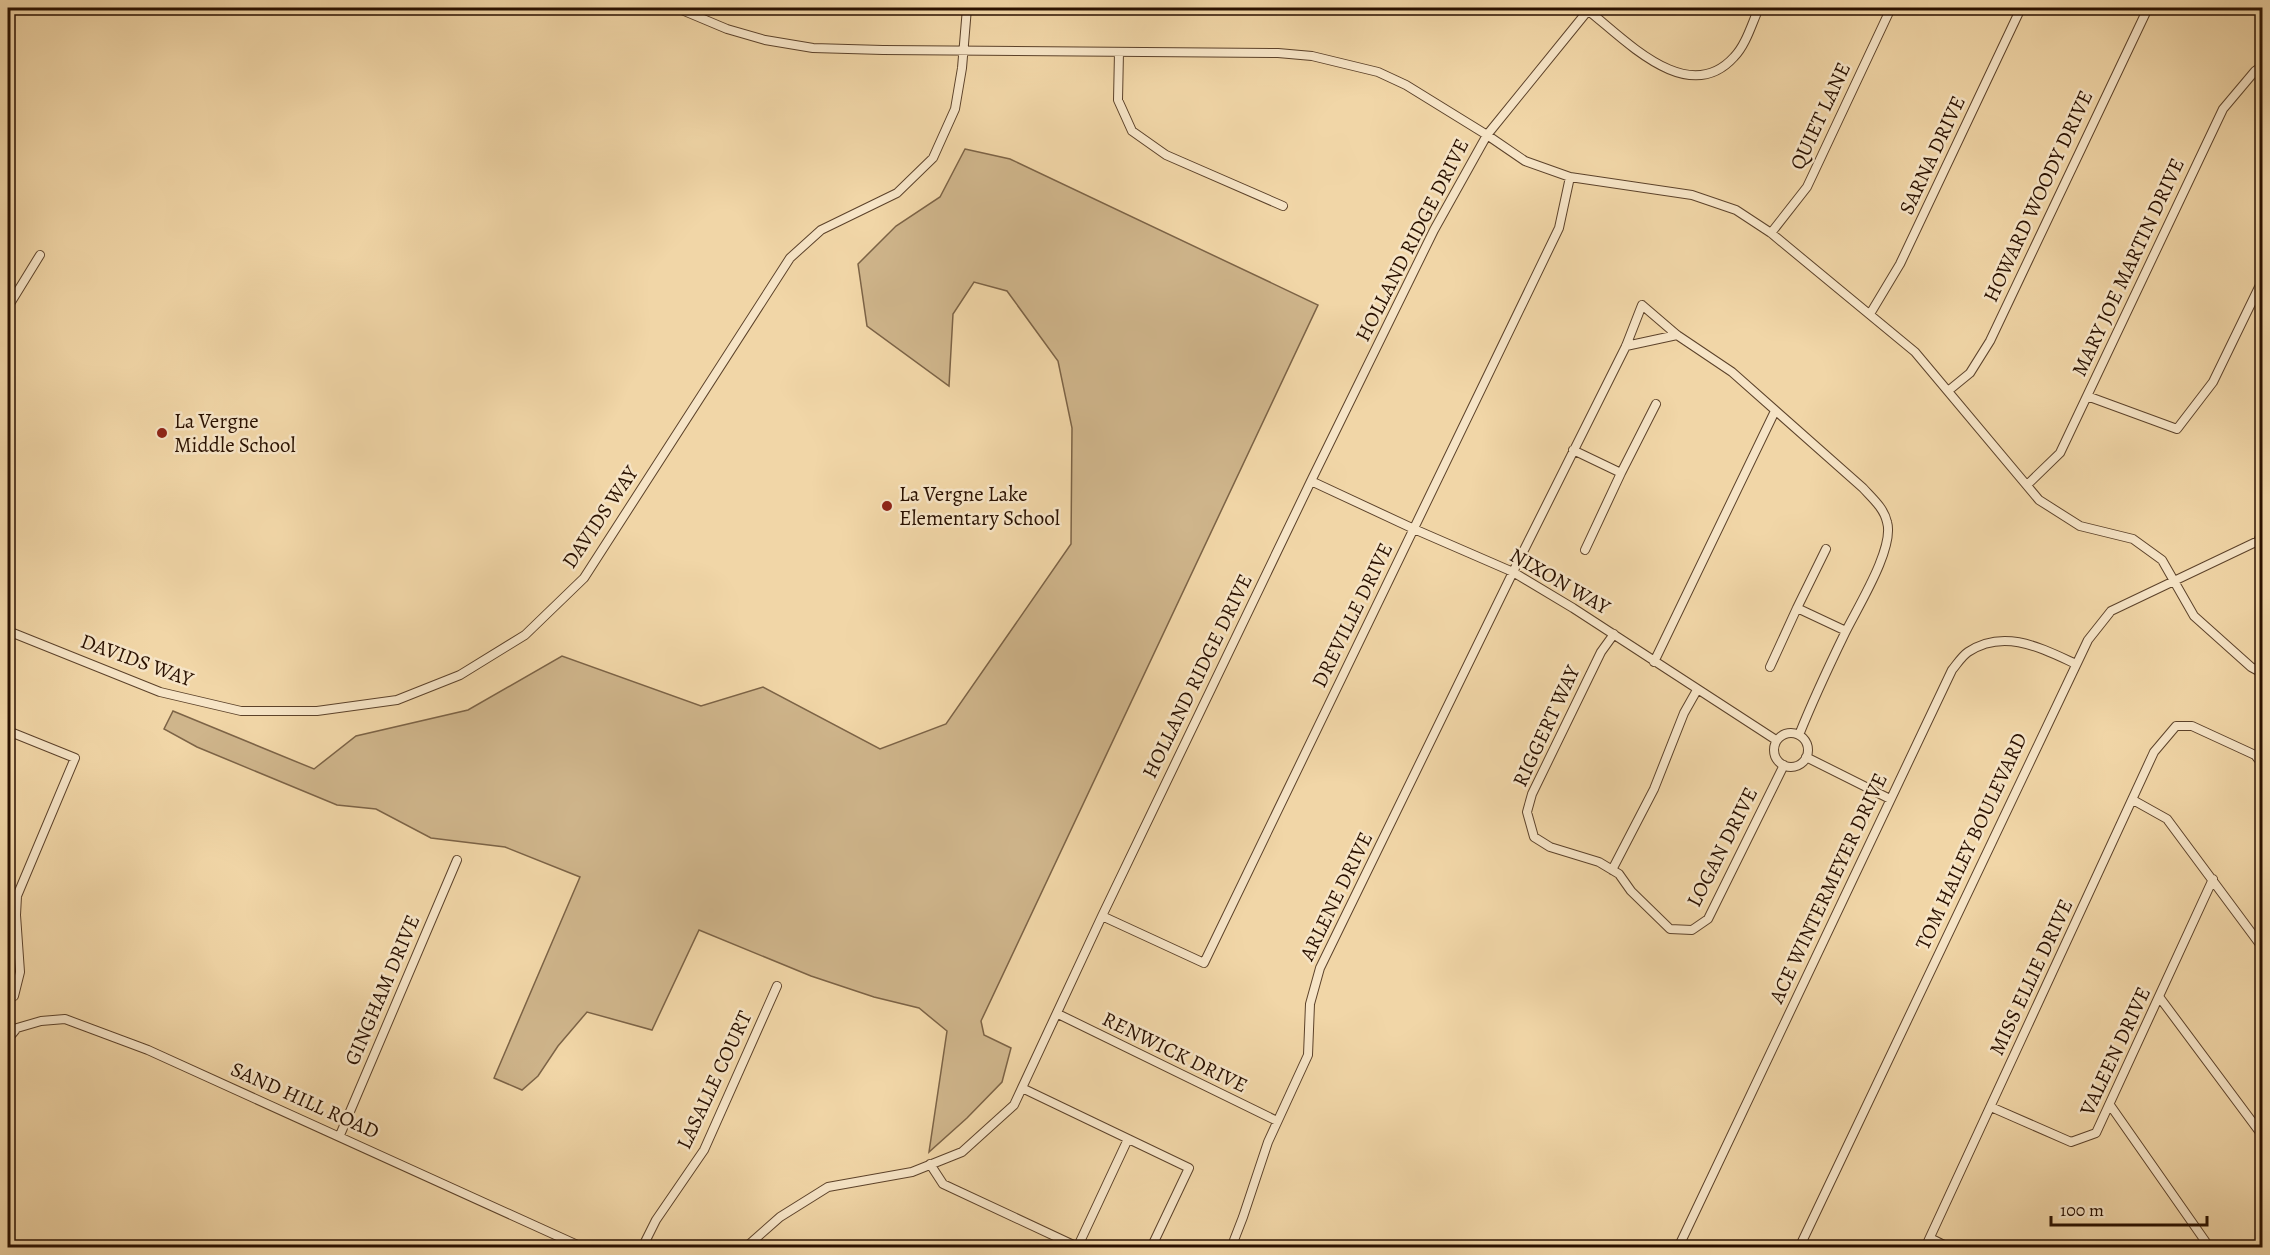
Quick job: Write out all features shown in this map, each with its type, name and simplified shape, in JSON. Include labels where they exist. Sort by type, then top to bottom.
[{"type":"street","points":[[677,8],[728,29],[782,43],[837,49],[1278,53],[1312,56],[1378,72],[1406,85],[1525,161],[1570,177],[1692,195],[1736,210],[1771,232],[1915,352],[2039,500],[2080,526],[2133,539],[2162,560],[2194,616],[2251,667],[2262,673]]},
{"type":"street","name":"DAVIDS WAY","points":[[8,631],[160,692],[241,711],[317,711],[397,700],[460,675],[525,635],[584,578],[790,258],[821,230],[897,193],[933,158],[955,109],[962,68],[967,8]]},
{"type":"street","points":[[1588,8],[1657,65],[1686,76],[1715,72],[1732,60],[1759,8]]},
{"type":"street","name":"HOLLAND RIDGE DRIVE","points":[[745,1248],[780,1216],[828,1187],[912,1172],[962,1152],[1014,1105],[1102,916],[1434,230],[1487,135],[1588,8]]},
{"type":"street","name":"QUIET LANE","points":[[1771,232],[1807,187],[1891,8]]},
{"type":"street","name":"SARNA DRIVE","points":[[1870,314],[1900,264],[2021,8]]},
{"type":"street","name":"HOWARD WOODY DRIVE","points":[[1948,391],[1970,374],[1990,341],[2148,8]]},
{"type":"street","points":[[1119,52],[1118,99],[1132,130],[1166,155],[1283,206]]},
{"type":"street","name":"MARY JOE MARTIN DRIVE","points":[[2027,485],[2060,453],[2223,109],[2255,71],[2262,66]]},
{"type":"street","name":"DREVILLE DRIVE","points":[[1102,916],[1204,963],[1559,228],[1570,177]]},
{"type":"street","points":[[8,307],[40,255]]},
{"type":"street","points":[[2086,396],[2177,429],[2213,382],[2262,281]]},
{"type":"street","name":"ARLENE DRIVE","points":[[1231,1248],[1244,1217],[1268,1142],[1308,1054],[1310,1004],[1320,968],[1626,346],[1642,305],[1677,335]]},
{"type":"street","points":[[1626,346],[1677,335],[1732,372],[1863,488],[1881,508],[1888,523],[1888,539],[1875,574],[1846,631],[1799,735]]},
{"type":"street","points":[[1585,550],[1656,404]]},
{"type":"street","points":[[1654,662],[1775,411]]},
{"type":"street","points":[[1573,450],[1621,473]]},
{"type":"street","name":"NIXON WAY","points":[[1311,481],[1513,572],[1614,634],[1776,740]]},
{"type":"street","name":"TOM HAILEY BOULEVARD","points":[[1799,1248],[2088,640],[2111,611],[2261,539]]},
{"type":"street","points":[[1770,667],[1826,549]]},
{"type":"street","points":[[1797,608],[1846,631]]},
{"type":"street","name":"RIGGERT WAY","points":[[1534,837],[1527,812],[1532,794],[1601,652],[1614,634]]},
{"type":"street","name":"ACE WINTERMEYER DRIVE","points":[[1678,1248],[1952,670],[1967,653],[1991,642],[2011,640],[2035,645],[2076,664]]},
{"type":"street","points":[[1612,870],[1654,789],[1684,713],[1697,690]]},
{"type":"street","name":"MISS ELLIE DRIVE","points":[[1925,1248],[2154,752],[2176,726],[2192,726],[2255,755],[2262,764]]},
{"type":"street","points":[[8,731],[75,758],[17,896],[20,972],[14,996]]},
{"type":"street","points":[[1788,732],[1799,735],[1807,743],[1806,757],[1797,766],[1784,765],[1776,759],[1774,754],[1776,740],[1788,732]]},
{"type":"street","points":[[1806,757],[1890,799]]},
{"type":"street","name":"LOGAN DRIVE","points":[[1534,837],[1551,847],[1599,862],[1619,874],[1631,891],[1670,929],[1692,930],[1708,919],[1784,765]]},
{"type":"street","points":[[2133,800],[2167,819],[2262,947]]},
{"type":"street","name":"GINGHAM DRIVE","points":[[340,1135],[457,860]]},
{"type":"street","name":"VALEEN DRIVE","points":[[1991,1107],[2071,1142],[2096,1133],[2213,879]]},
{"type":"street","name":"LASALLE COURT","points":[[642,1248],[656,1220],[704,1150],[777,987]]},
{"type":"street","points":[[2160,998],[2262,1135]]},
{"type":"street","name":"RENWICK DRIVE","points":[[1058,1014],[1277,1121]]},
{"type":"street","name":"SAND HILL ROAD","points":[[8,1039],[17,1028],[41,1021],[65,1019],[148,1050],[340,1135],[584,1248]]},
{"type":"street","points":[[1022,1088],[1189,1168],[1151,1248]]},
{"type":"street","points":[[2110,1105],[2210,1248]]},
{"type":"street","points":[[930,1164],[943,1184],[1079,1247],[1128,1139]]},
{"type":"street","points":[[1930,1238],[1950,1248]]},
{"type":"shaded area","points":[[965,149],[1010,159],[1318,305],[981,1021],[984,1035],[1011,1048],[1002,1082],[929,1152],[947,1031],[919,1008],[874,997],[811,976],[699,930],[652,1030],[587,1012],[558,1046],[538,1076],[522,1090],[494,1078],[580,877],[505,847],[431,838],[376,809],[337,805],[197,747],[164,729],[173,711],[314,769],[356,736],[468,710],[562,656],[701,706],[763,687],[880,749],[946,724],[1071,544],[1072,428],[1058,361],[1007,291],[974,282],[953,314],[949,386],[867,326],[858,264],[896,226],[940,197]]},
{"type":"place","name":"La Vergne Middle School","points":[[162,433]]},
{"type":"place","name":"La Vergne Lake Elementary School","points":[[887,506]]}]
